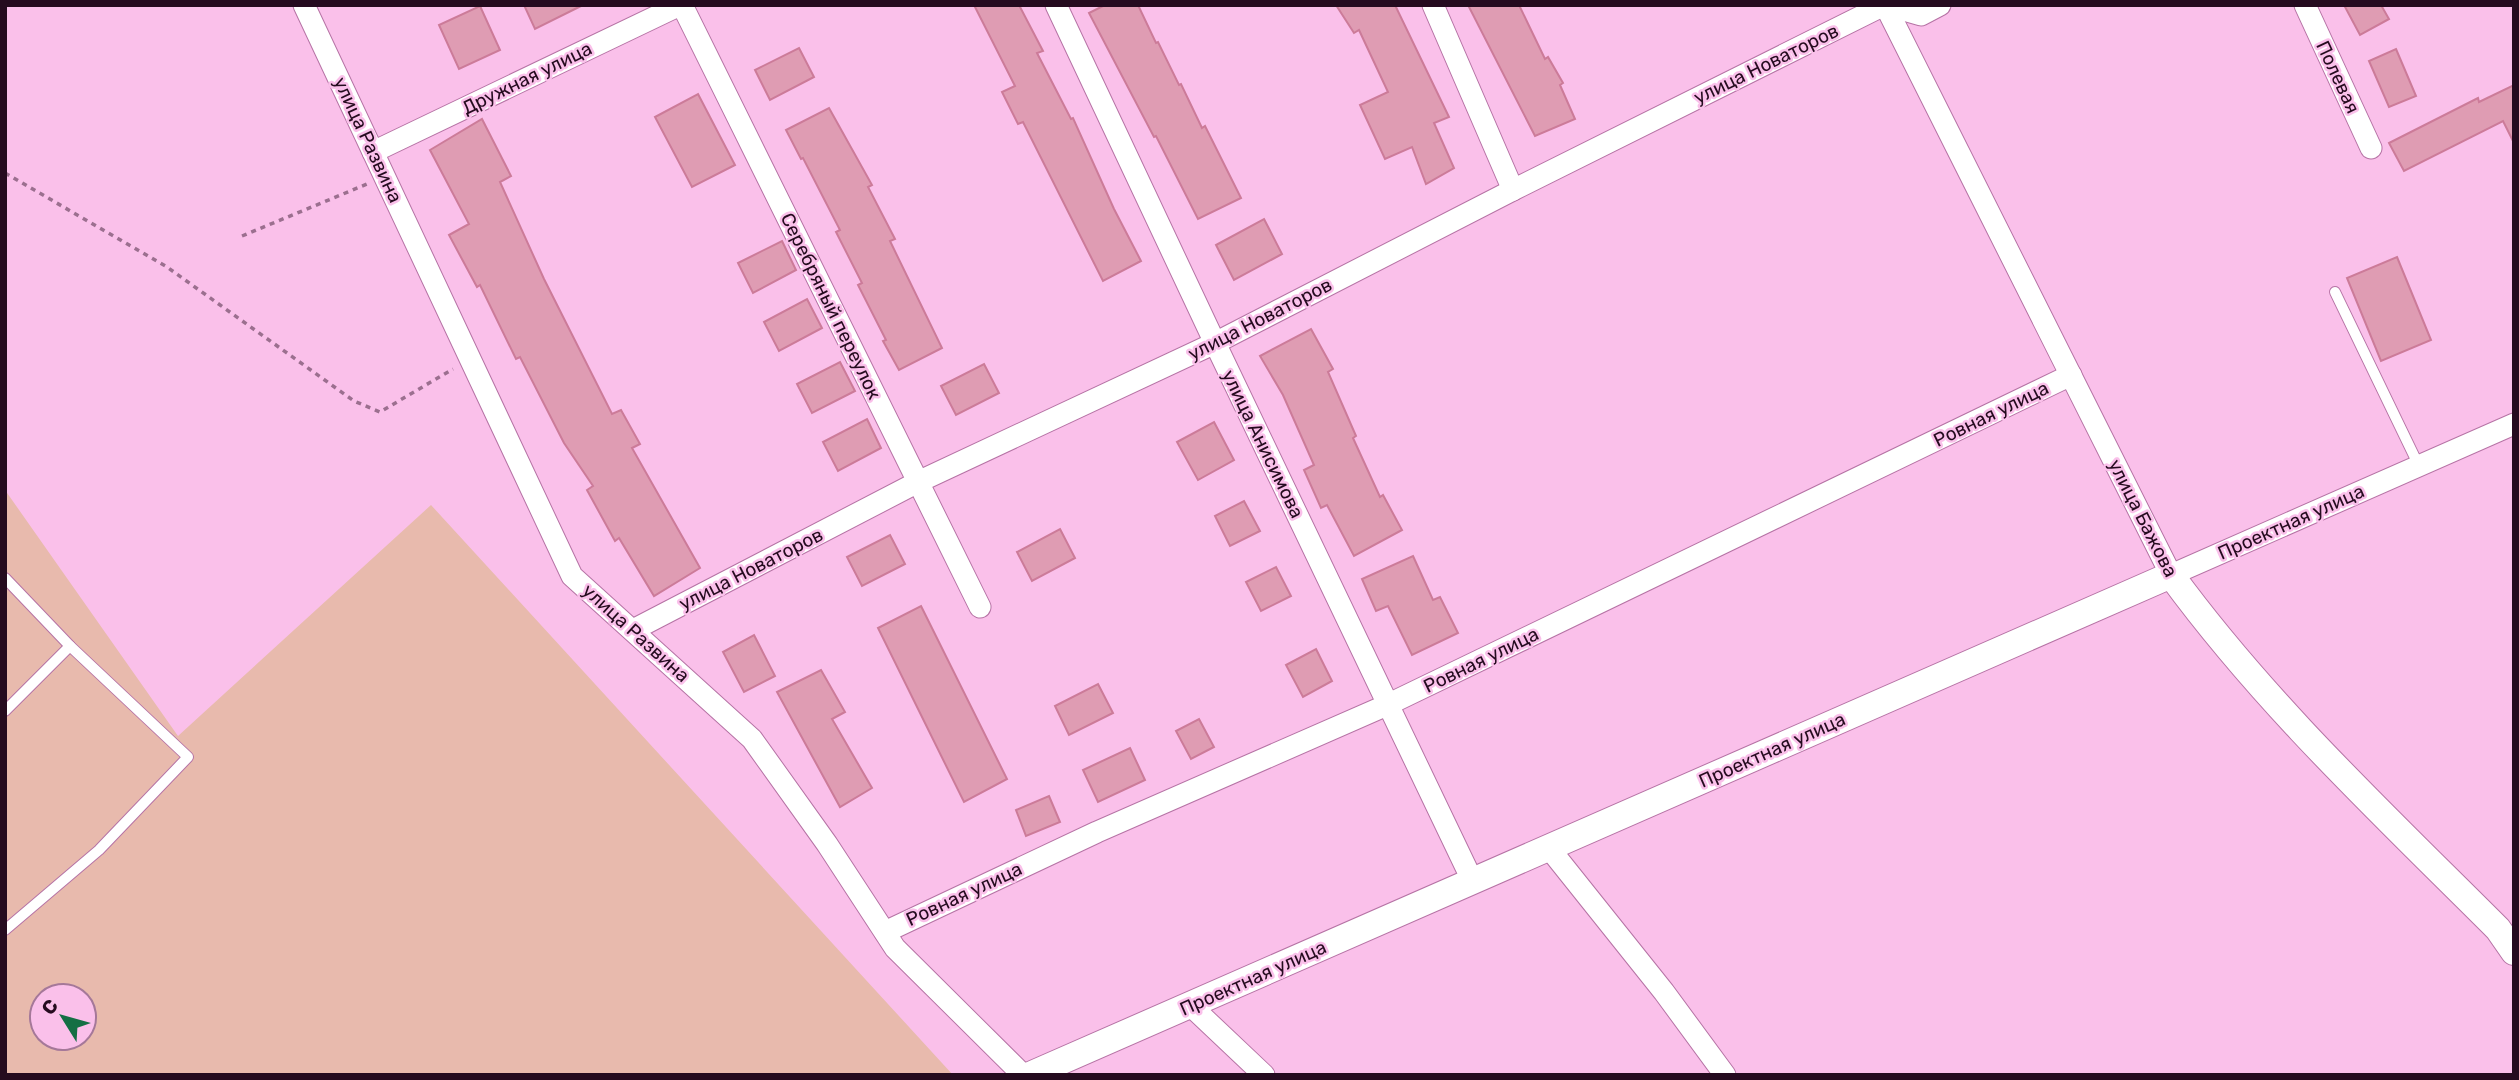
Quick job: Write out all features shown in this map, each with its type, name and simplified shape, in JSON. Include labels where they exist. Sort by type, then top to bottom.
[{"type":"street","name":"улица Развина","points":[[304,5],[572,576],[752,738],[827,844],[894,947],[1023,1075]]},
{"type":"street","name":"Дружная улица","points":[[373,152],[681,5]]},
{"type":"street","name":"Серебряный переулок","points":[[681,5],[980,607]]},
{"type":"street","name":"улица Анисимова","points":[[1056,5],[1214,343],[1473,881]]},
{"type":"street","points":[[1433,5],[1513,190]]},
{"type":"street","name":"улица Новаторов","points":[[633,630],[918,482],[1214,343],[1513,190],[1885,5]]},
{"type":"street","points":[[1885,5],[1921,15],[1940,5]]},
{"type":"street","name":"улица Бажова","points":[[1885,5],[2171,575],[2205,622],[2277,706],[2498,929],[2514,952]]},
{"type":"street","name":"Полевая","points":[[2305,5],[2371,148]]},
{"type":"street","name":"Ровная улица","points":[[884,932],[1097,832],[1388,705],[2071,375]]},
{"type":"street","name":"Проектная улица","points":[[1030,1075],[2514,424]]},
{"type":"street","points":[[1549,848],[1664,992],[1725,1075]]},
{"type":"street","points":[[1190,1005],[1264,1075]]},
{"type":"lane","points":[[2335,292],[2419,466]]},
{"type":"lane","points":[[5,578],[70,646],[188,757],[99,850],[5,930]]},
{"type":"lane","points":[[5,711],[70,646]]},
{"type":"path","points":[[5,173],[167,267],[354,401],[380,412],[452,369],[472,361]]},
{"type":"path","points":[[242,236],[385,176]]},
{"type":"shaded area","points":[[5,490],[178,736],[431,505],[953,1075],[5,1075]]},
{"type":"building","points":[[524,5],[583,5],[535,29]]},
{"type":"building","points":[[974,5],[1019,5],[1043,51],[1037,53],[1071,119],[1073,118],[1141,261],[1103,281],[1023,122],[1018,124],[1002,92],[1015,86]]},
{"type":"building","points":[[1105,5],[1138,5],[1202,128],[1205,126],[1241,198],[1198,219],[1089,13]]},
{"type":"building","points":[[1336,5],[1395,5],[1449,117],[1434,123],[1454,168],[1426,184],[1412,147],[1385,159],[1360,105],[1388,92],[1359,30],[1354,33]]},
{"type":"building","points":[[1468,5],[1519,5],[1545,59],[1548,57],[1563,83],[1560,85],[1575,119],[1535,136]]},
{"type":"building","points":[[2344,5],[2381,5],[2389,19],[2360,35]]},
{"type":"building","points":[[480,6],[500,50],[459,69],[439,25]]},
{"type":"building","points":[[799,48],[814,77],[770,100],[755,70]]},
{"type":"building","points":[[2396,49],[2416,96],[2389,107],[2369,61]]},
{"type":"building","points":[[2514,85],[2514,143],[2503,121],[2404,171],[2389,143],[2478,98],[2479,102]]},
{"type":"building","points":[[698,94],[735,165],[692,187],[655,117]]},
{"type":"building","points":[[829,108],[872,185],[868,187],[895,239],[890,241],[942,348],[899,370],[858,285],[862,283],[836,232],[840,230],[786,130]]},
{"type":"building","points":[[482,119],[511,176],[500,182],[544,279],[612,414],[621,410],[640,444],[632,448],[700,568],[654,596],[619,538],[615,541],[587,490],[593,486],[564,443],[520,357],[516,359],[480,285],[477,287],[449,235],[469,224],[430,150]]},
{"type":"building","points":[[1264,219],[1282,254],[1234,280],[1216,245]]},
{"type":"building","points":[[782,241],[796,270],[753,293],[738,263]]},
{"type":"building","points":[[2397,257],[2431,340],[2381,361],[2347,278]]},
{"type":"building","points":[[807,299],[822,328],[779,351],[764,322]]},
{"type":"building","points":[[1311,329],[1333,369],[1328,372],[1356,436],[1353,438],[1380,497],[1383,495],[1402,530],[1354,556],[1327,505],[1321,508],[1304,470],[1314,465],[1283,395],[1260,356]]},
{"type":"building","points":[[840,362],[855,391],[812,413],[797,384]]},
{"type":"building","points":[[984,364],[999,393],[956,415],[941,386]]},
{"type":"building","points":[[867,419],[881,448],[838,471],[823,442]]},
{"type":"building","points":[[1214,422],[1234,460],[1198,480],[1177,442]]},
{"type":"building","points":[[1244,501],[1260,531],[1230,546],[1215,516]]},
{"type":"building","points":[[1060,529],[1075,558],[1032,581],[1017,552]]},
{"type":"building","points":[[890,535],[905,564],[862,586],[847,557]]},
{"type":"building","points":[[1413,556],[1433,600],[1440,597],[1458,633],[1412,655],[1388,606],[1376,611],[1362,579]]},
{"type":"building","points":[[1276,567],[1291,596],[1261,611],[1246,582]]},
{"type":"building","points":[[921,606],[1007,779],[964,802],[878,628]]},
{"type":"building","points":[[754,635],[775,676],[744,692],[723,652]]},
{"type":"building","points":[[1316,649],[1332,681],[1303,697],[1286,665]]},
{"type":"building","points":[[821,670],[845,712],[832,719],[872,788],[840,807],[777,692]]},
{"type":"building","points":[[1098,684],[1113,713],[1069,735],[1055,706]]},
{"type":"building","points":[[1199,719],[1214,747],[1191,759],[1176,731]]},
{"type":"building","points":[[1130,748],[1145,780],[1098,802],[1083,770]]},
{"type":"building","points":[[1049,796],[1060,822],[1026,836],[1016,810]]}]
